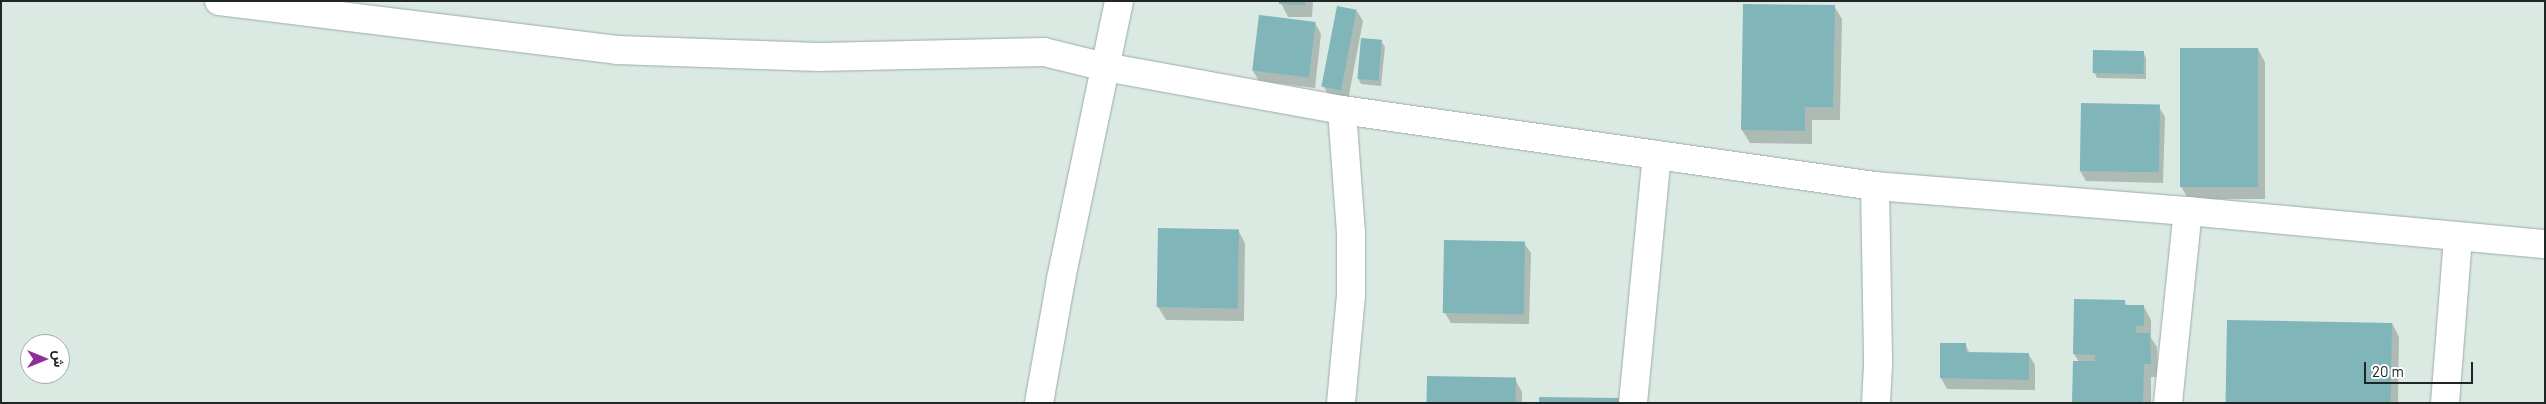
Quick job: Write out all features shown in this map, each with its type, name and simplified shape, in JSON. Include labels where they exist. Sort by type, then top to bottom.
[{"type":"street","points":[[219,1],[617,50],[819,57],[1044,52],[1105,67],[1342,110],[1875,186],[2188,211],[2545,244]]},
{"type":"street","points":[[1038,403],[1061,279],[1119,1]]},
{"type":"street","points":[[1341,403],[1351,295],[1351,233],[1342,110]]},
{"type":"street","points":[[1633,403],[1657,155]]},
{"type":"street","points":[[1875,186],[1878,365],[1876,403]]},
{"type":"street","points":[[2168,403],[2188,211]]},
{"type":"street","points":[[2445,403],[2458,237]]},
{"type":"building","points":[[1279,1],[1305,1],[1305,5],[1279,4]]},
{"type":"building","points":[[1743,4],[1835,5],[1833,107],[1805,107],[1805,131],[1741,130]]},
{"type":"building","points":[[1337,6],[1357,10],[1341,90],[1321,86]]},
{"type":"building","points":[[1259,15],[1316,22],[1309,78],[1252,71]]},
{"type":"building","points":[[1361,38],[1382,40],[1378,81],[1357,79]]},
{"type":"building","points":[[2180,48],[2258,48],[2258,187],[2180,187]]},
{"type":"building","points":[[2093,50],[2144,51],[2144,74],[2093,73]]},
{"type":"building","points":[[2081,103],[2160,104],[2159,172],[2080,171]]},
{"type":"building","points":[[1158,228],[1239,229],[1238,308],[1157,307]]},
{"type":"building","points":[[1444,240],[1525,241],[1524,314],[1443,313]]},
{"type":"building","points":[[2074,299],[2125,300],[2125,305],[2144,305],[2144,326],[2136,326],[2136,333],[2150,333],[2151,364],[2144,364],[2143,403],[2072,402],[2073,361],[2095,361],[2095,355],[2073,354]]},
{"type":"building","points":[[2227,320],[2392,323],[2391,403],[2226,402]]},
{"type":"building","points":[[1940,343],[1966,343],[1966,352],[2029,353],[2029,380],[1940,378]]},
{"type":"building","points":[[1427,376],[1516,378],[1516,403],[1427,403]]},
{"type":"building","points":[[1539,397],[1620,398],[1620,403],[1539,403]]}]
